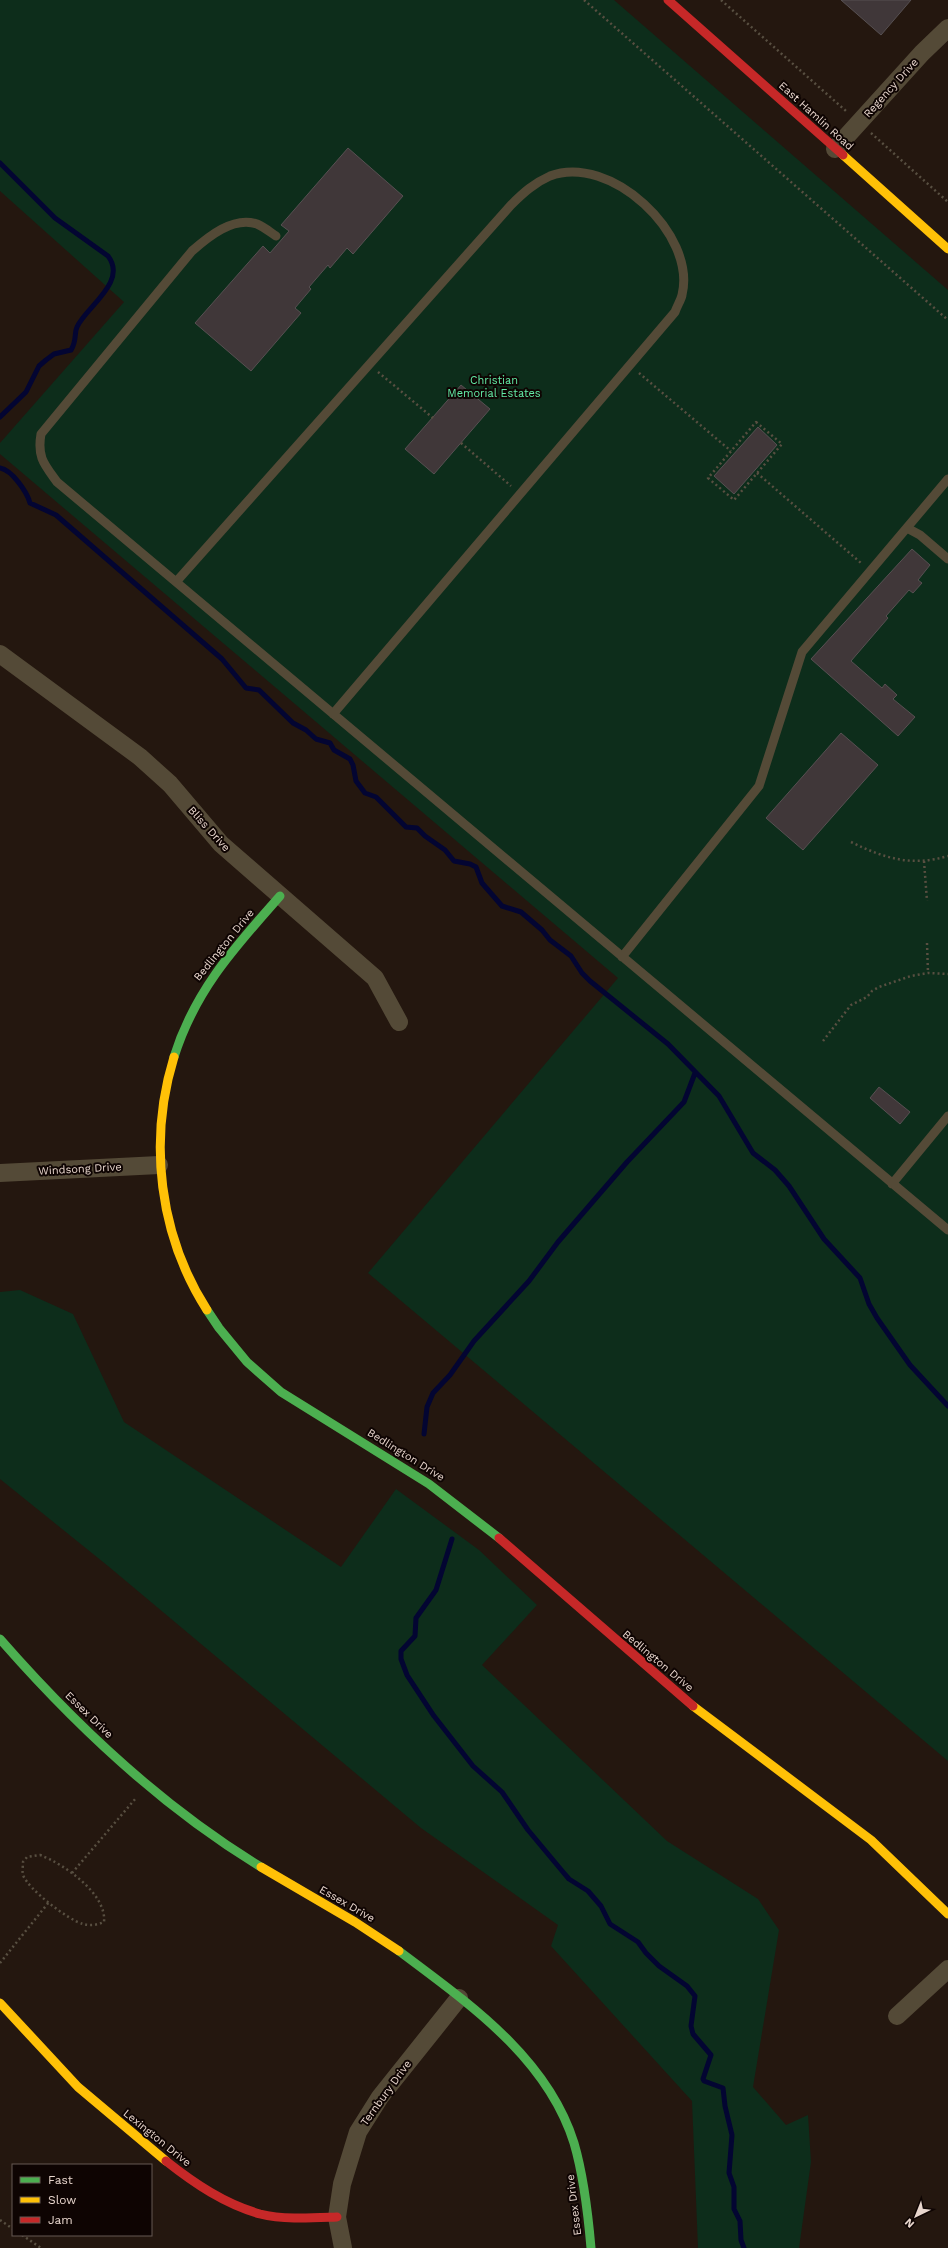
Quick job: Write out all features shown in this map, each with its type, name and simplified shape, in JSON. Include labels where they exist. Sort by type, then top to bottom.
[{"type":"street","name":"East Hamlin Road","points":[[668,0],[948,249]]},
{"type":"street","name":"Regency Drive","points":[[835,149],[922,53],[948,28]]},
{"type":"street","name":"Bliss Drive","points":[[0,654],[140,757],[170,784],[221,844],[375,978],[400,1022]]},
{"type":"street","name":"Bedlington Drive","points":[[280,896],[230,954],[203,990],[180,1037],[170,1070],[162,1109],[159,1164],[170,1233],[184,1270],[206,1310],[228,1339],[256,1370],[284,1395],[454,1501],[490,1529],[671,1689],[785,1778],[862,1833],[948,1914]]},
{"type":"street","name":"Windsong Drive","points":[[0,1173],[159,1164]]},
{"type":"street","name":"Essex Drive","points":[[0,1639],[39,1683],[81,1725],[148,1784],[230,1848],[300,1891],[372,1932],[414,1962],[495,2026],[523,2053],[544,2081],[568,2126],[583,2171],[591,2248]]},
{"type":"street","points":[[897,2016],[948,1969]]},
{"type":"street","name":"Ternbury Drive","points":[[343,2248],[337,2217],[342,2184],[358,2132],[380,2097],[459,1998]]},
{"type":"street","name":"Lexington Drive","points":[[0,2003],[12,2014],[78,2087],[187,2178],[224,2201],[261,2214],[297,2218],[337,2217]]},
{"type":"lane","points":[[176,582],[516,200],[532,185],[552,176],[571,173],[594,175],[610,181],[642,201],[657,216],[679,255],[682,274],[682,294],[675,312],[333,714]]},
{"type":"lane","points":[[276,236],[256,224],[234,224],[206,239],[192,251],[41,434],[39,448],[42,462],[57,482],[948,1230]]},
{"type":"lane","points":[[622,957],[759,786],[802,652],[948,479]]},
{"type":"lane","points":[[907,528],[920,535],[948,559]]},
{"type":"lane","points":[[892,1184],[948,1116]]},
{"type":"path","points":[[584,0],[948,320]]},
{"type":"path","points":[[721,0],[847,112]]},
{"type":"path","points":[[871,133],[948,202]]},
{"type":"path","points":[[369,364],[433,418]]},
{"type":"path","points":[[630,366],[731,451]]},
{"type":"path","points":[[756,422],[782,444],[734,500],[708,478],[731,451],[756,422]]},
{"type":"path","points":[[461,443],[520,495]]},
{"type":"path","points":[[757,473],[871,571]]},
{"type":"path","points":[[851,842],[889,859],[924,861],[948,856]]},
{"type":"path","points":[[924,861],[926,901]]},
{"type":"path","points":[[927,943],[928,973]]},
{"type":"path","points":[[823,1041],[851,1005],[867,997],[872,991],[912,976],[928,973],[948,974]]},
{"type":"path","points":[[72,1873],[148,1784]]},
{"type":"path","points":[[40,1855],[57,1862],[72,1873],[98,1898],[105,1912],[104,1922],[96,1925],[82,1924],[49,1902],[23,1875],[22,1862],[27,1857],[40,1855]]},
{"type":"path","points":[[0,1963],[49,1902]]},
{"type":"path","points":[[0,2220],[12,2228]]},
{"type":"path","points":[[23,2236],[41,2248]]},
{"type":"green space","name":"Christian Memorial Estates","points":[[0,0],[614,0],[948,290],[948,1761],[368,1273],[618,978],[0,454],[0,443],[124,302],[0,191]]},
{"type":"green space","points":[[20,1290],[73,1314],[124,1422],[341,1567],[396,1489],[479,1550],[537,1605],[482,1665],[667,1841],[758,1899],[779,1930],[753,2087],[786,2125],[808,2115],[811,2162],[799,2248],[698,2248],[692,2101],[551,1946],[558,1925],[421,1828],[108,1566],[0,1479],[0,1292]]},
{"type":"building","points":[[841,0],[911,0],[881,35]]},
{"type":"building","points":[[348,148],[403,196],[353,254],[347,248],[330,268],[328,265],[309,287],[311,289],[295,308],[301,313],[251,371],[195,323],[263,246],[270,253],[289,231],[281,225]]},
{"type":"building","points":[[461,385],[490,409],[434,474],[405,449]]},
{"type":"building","points":[[758,427],[777,445],[734,494],[714,476]]},
{"type":"building","points":[[912,549],[930,565],[918,580],[922,583],[913,593],[909,590],[886,616],[888,618],[851,661],[882,688],[885,684],[897,695],[893,699],[915,717],[898,736],[811,659]]},
{"type":"building","points":[[841,733],[878,765],[803,850],[766,818]]},
{"type":"building","points":[[879,1087],[910,1112],[900,1124],[870,1098]]},
{"type":"waterway","points":[[0,163],[55,218],[108,256],[113,266],[113,275],[109,285],[77,327],[71,350],[54,354],[39,366],[26,392],[0,417]]},
{"type":"waterway","points":[[0,468],[14,477],[26,493],[30,503],[56,515],[222,659],[246,688],[259,690],[293,723],[306,730],[316,739],[330,743],[334,750],[350,759],[353,765],[356,781],[365,793],[376,797],[406,827],[417,828],[425,836],[445,850],[454,861],[470,864],[476,867],[482,883],[502,906],[521,912],[542,930],[550,940],[571,956],[582,973],[590,981],[668,1044],[719,1096],[753,1153],[775,1170],[789,1186],[824,1239],[860,1278],[869,1304],[877,1318],[910,1365],[948,1406]]},
{"type":"waterway","points":[[424,1434],[427,1407],[433,1393],[450,1375],[474,1341],[529,1281],[558,1242],[627,1162],[684,1102],[695,1073]]},
{"type":"waterway","points":[[452,1539],[436,1590],[416,1618],[415,1636],[401,1651],[401,1659],[407,1675],[434,1716],[473,1766],[502,1792],[528,1830],[569,1879],[588,1891],[601,1906],[610,1924],[638,1942],[646,1953],[659,1966],[687,1986],[695,1996],[691,2026],[693,2034],[711,2055],[703,2079],[704,2081],[723,2088],[725,2106],[732,2135],[729,2173],[734,2187],[734,2209],[740,2221],[741,2240],[744,2248]]},
{"type":"traffic: fast","points":[[174,1057],[193,1011],[218,970],[247,933],[280,896]]},
{"type":"traffic: fast","points":[[207,1310],[219,1328],[247,1362],[281,1392],[429,1484],[499,1538]]},
{"type":"traffic: fast","points":[[0,1639],[59,1703],[122,1763],[189,1818],[224,1844],[261,1867]]},
{"type":"traffic: fast","points":[[399,1951],[478,2012],[525,2058],[545,2084],[562,2112],[574,2143],[585,2195],[591,2248]]},
{"type":"traffic: slow","points":[[843,155],[948,249]]},
{"type":"traffic: slow","points":[[174,1057],[166,1089],[161,1121],[160,1154],[163,1187],[169,1219],[178,1251],[191,1281],[207,1310]]},
{"type":"traffic: slow","points":[[693,1706],[871,1840],[948,1914]]},
{"type":"traffic: slow","points":[[261,1867],[355,1922],[399,1951]]},
{"type":"traffic: slow","points":[[0,2003],[78,2087],[166,2161]]},
{"type":"traffic: jam","points":[[668,0],[843,155]]},
{"type":"traffic: jam","points":[[499,1538],[693,1706]]},
{"type":"traffic: jam","points":[[166,2161],[188,2178],[211,2192],[247,2210],[279,2217],[337,2217]]}]
